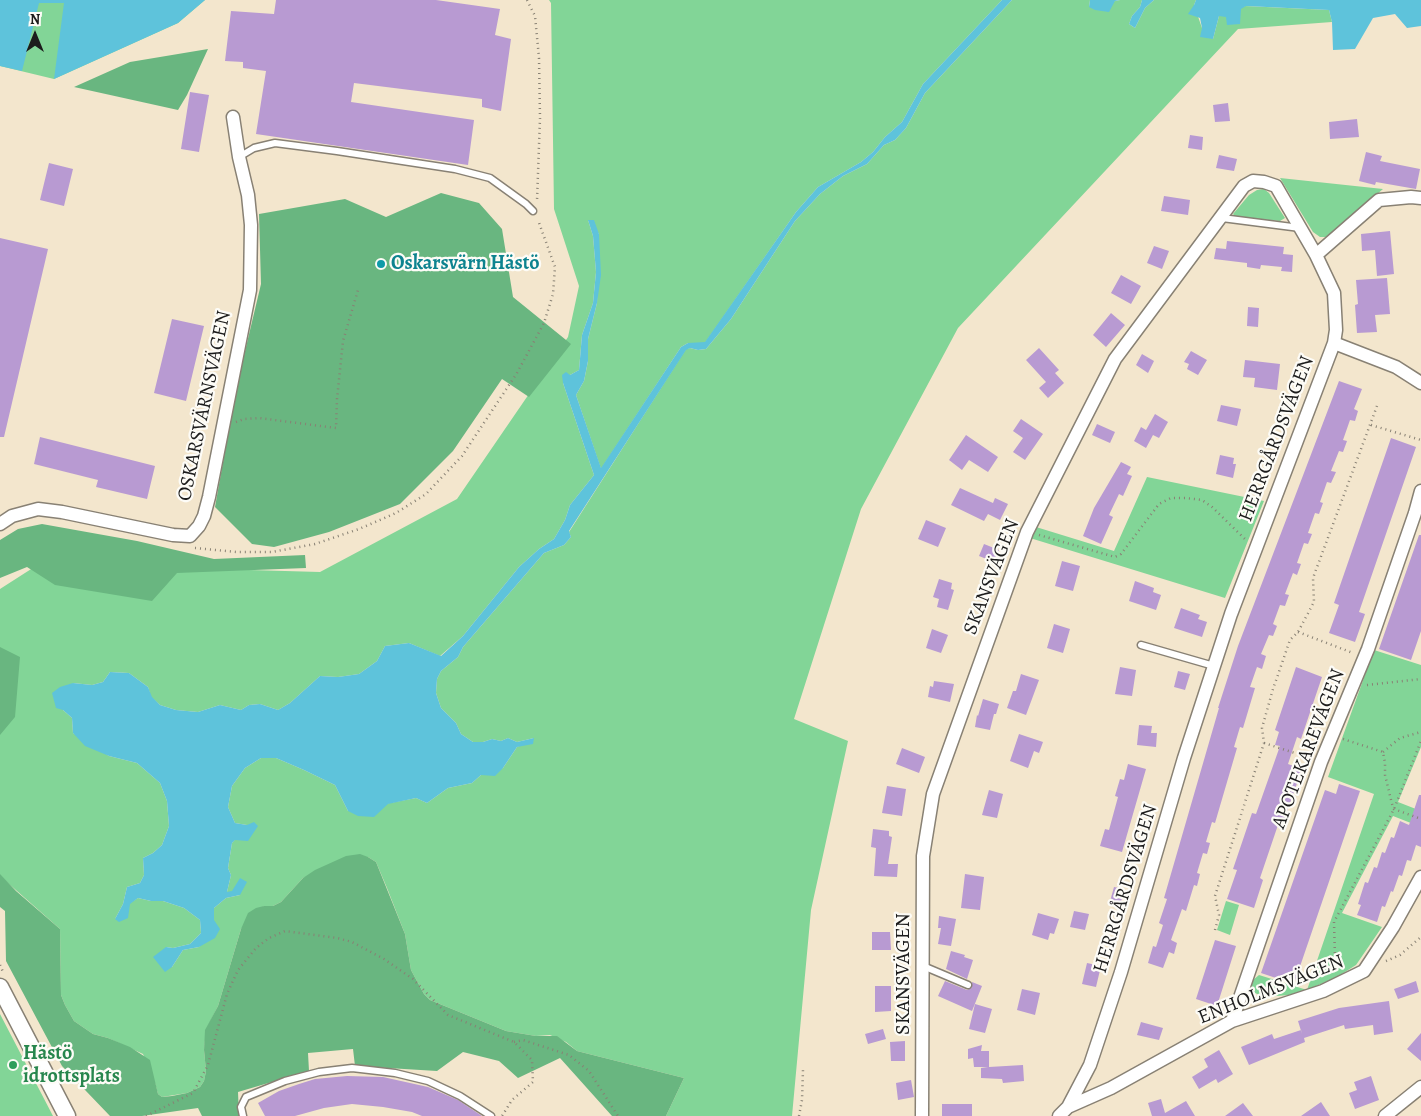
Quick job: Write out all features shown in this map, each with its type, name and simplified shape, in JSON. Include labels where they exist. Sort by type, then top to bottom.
[{"type":"street","name":"OSKARSVÄRNSVÄGEN","points":[[0,524],[12,516],[38,509],[62,512],[173,535],[190,536],[199,526],[204,516],[250,290],[251,225],[248,195],[232,117]]},
{"type":"street","name":"SKANSVÄGEN","points":[[922,1116],[923,856],[933,794],[1028,532],[1115,359],[1244,186],[1253,181],[1276,186],[1300,228]]},
{"type":"street","points":[[1316,255],[1379,200],[1421,198]]},
{"type":"street","name":"HERRGÅRDSVÄGEN","points":[[1064,1112],[1090,1065],[1214,666],[1254,549],[1334,343],[1336,330],[1334,293],[1316,255],[1300,228]]},
{"type":"street","points":[[1334,343],[1396,367],[1421,383]]},
{"type":"street","name":"APOTEKAREVÄGEN","points":[[1232,1022],[1321,762],[1365,657],[1421,491]]},
{"type":"street","name":"ENHOLMSVÄGEN","points":[[1064,1112],[1232,1022],[1323,991],[1364,971],[1393,927],[1421,877]]},
{"type":"street","points":[[0,987],[67,1116]]},
{"type":"street","points":[[1385,1116],[1421,1087]]},
{"type":"lane","points":[[239,157],[254,148],[275,143],[337,150],[455,169],[490,178],[533,210]]},
{"type":"lane","points":[[1222,218],[1300,228]]},
{"type":"lane","points":[[1141,645],[1214,666]]},
{"type":"lane","points":[[922,965],[968,985]]},
{"type":"lane","points":[[243,1116],[241,1107],[246,1097],[285,1081],[319,1072],[352,1068],[395,1073],[428,1081],[460,1096],[491,1116]]},
{"type":"path","points":[[194,548],[237,552],[272,552],[315,544],[366,526],[396,512],[426,494],[462,456],[517,373],[544,323],[553,294],[555,267],[540,223],[533,210],[538,199],[539,58],[535,16],[527,0]]},
{"type":"path","points":[[223,427],[244,419],[259,418],[336,428],[343,341],[358,290]]},
{"type":"path","points":[[1215,930],[1219,915],[1215,896],[1264,743],[1262,728],[1273,689],[1290,640],[1298,632],[1314,602],[1314,578],[1378,406]]},
{"type":"path","points":[[1370,425],[1421,440]]},
{"type":"path","points":[[1028,532],[1114,557],[1121,554],[1159,504],[1171,498],[1186,498],[1202,500],[1212,507],[1254,549]]},
{"type":"path","points":[[1298,632],[1365,657]]},
{"type":"path","points":[[1353,686],[1421,679]]},
{"type":"path","points":[[1383,752],[1400,738],[1421,732]]},
{"type":"path","points":[[1332,735],[1383,752]]},
{"type":"path","points":[[1335,958],[1334,922],[1394,809],[1421,741]]},
{"type":"path","points":[[1264,743],[1321,762]]},
{"type":"path","points":[[1383,752],[1385,775],[1394,809]]},
{"type":"path","points":[[1394,809],[1421,819]]},
{"type":"path","points":[[146,1116],[193,1094],[208,1065],[227,994],[238,970],[256,948],[269,938],[285,931],[337,938],[352,942],[384,959],[413,979],[448,1014],[514,1042],[532,1060],[533,1082],[512,1100],[502,1116]]},
{"type":"path","points":[[1364,971],[1400,955],[1421,937]]},
{"type":"path","points":[[514,1042],[523,1040],[569,1055],[589,1071],[618,1116]]},
{"type":"path","points":[[799,1116],[802,1100],[803,1070]]},
{"type":"green space","points":[[0,0],[205,0],[178,23],[54,79],[0,66]]},
{"type":"green space","points":[[549,0],[1002,0],[923,84],[902,122],[885,137],[873,152],[861,162],[818,187],[796,212],[705,343],[688,343],[681,347],[601,469],[576,395],[584,381],[588,361],[588,339],[597,303],[599,234],[588,220],[593,236],[596,272],[593,303],[582,335],[579,370],[570,375],[563,383],[594,475],[570,505],[565,520],[554,539],[539,549],[519,567],[463,636],[440,656],[409,643],[385,646],[377,661],[359,674],[338,677],[320,676],[290,703],[278,710],[260,704],[249,705],[241,710],[220,705],[198,712],[176,710],[160,705],[151,697],[148,687],[129,673],[110,672],[103,682],[92,685],[73,683],[63,710],[72,718],[73,733],[109,756],[137,763],[160,783],[167,801],[169,826],[162,845],[153,853],[143,858],[144,875],[140,883],[127,887],[123,904],[115,919],[130,903],[138,898],[163,901],[184,908],[200,920],[201,933],[190,944],[173,948],[166,947],[172,967],[183,950],[199,947],[214,920],[214,908],[226,898],[240,895],[227,892],[231,875],[228,868],[232,843],[247,825],[235,823],[228,807],[232,786],[245,768],[261,758],[276,758],[335,785],[348,811],[416,798],[427,803],[448,788],[472,783],[481,775],[503,768],[517,747],[534,738],[517,742],[508,738],[501,741],[492,739],[483,742],[473,742],[461,734],[456,723],[441,708],[436,693],[437,679],[441,671],[458,657],[463,647],[544,553],[564,545],[571,537],[569,532],[686,349],[706,349],[731,319],[795,221],[820,194],[843,176],[867,164],[884,145],[895,140],[906,128],[925,93],[1012,0],[1090,0],[1089,7],[1120,0],[1142,0],[1140,7],[1132,16],[1129,24],[1135,28],[1145,8],[1154,0],[1196,0],[1194,5],[1202,28],[1213,39],[1219,16],[1226,16],[1245,6],[1329,10],[1332,22],[1238,29],[958,328],[861,509],[794,719],[848,741],[811,910],[792,1116],[666,1116],[684,1078],[577,1051],[566,1042],[550,1035],[536,1036],[506,1031],[430,1000],[424,994],[411,970],[405,934],[376,862],[368,857],[303,878],[281,902],[273,906],[264,906],[241,929],[218,1006],[206,1030],[204,1050],[206,1071],[204,1081],[200,1087],[187,1093],[162,1097],[158,1094],[143,1054],[108,1038],[93,1034],[74,1021],[61,995],[60,929],[0,876],[0,589],[39,564],[320,572],[457,499],[568,337],[579,286],[554,209],[551,3]]},
{"type":"green space","points":[[208,49],[178,110],[74,87],[130,62]]},
{"type":"green space","points":[[1280,178],[1383,189],[1327,237],[1320,237],[1313,232]]},
{"type":"green space","points":[[1264,189],[1269,193],[1285,218],[1280,221],[1236,217],[1233,214],[1249,195],[1257,190]]},
{"type":"green space","points":[[441,193],[479,203],[502,229],[513,297],[571,344],[529,397],[502,379],[453,451],[400,504],[329,532],[274,547],[252,544],[215,507],[236,389],[261,284],[259,214],[345,199],[386,217]]},
{"type":"green space","points":[[1147,477],[1264,501],[1225,598],[1030,538],[1036,527],[1114,551]]},
{"type":"green space","points":[[42,524],[137,541],[214,559],[305,555],[306,568],[177,573],[152,601],[55,585],[27,567],[0,578],[0,540],[18,529]]},
{"type":"green space","points":[[0,647],[20,657],[15,717],[0,735]]},
{"type":"green space","points":[[1374,650],[1421,665],[1421,747],[1398,802],[1421,811],[1421,827],[1393,816],[1342,913],[1382,927],[1356,965],[1337,977],[1307,990],[1374,794],[1328,777]]},
{"type":"green space","points":[[360,854],[376,862],[405,934],[411,970],[424,994],[430,1000],[506,1031],[536,1036],[557,1036],[577,1051],[684,1078],[666,1116],[612,1116],[560,1058],[518,1078],[499,1061],[463,1052],[437,1071],[355,1066],[353,1049],[308,1053],[309,1071],[238,1092],[239,1116],[202,1116],[198,1108],[142,1116],[110,1116],[62,1066],[6,961],[5,911],[0,907],[0,874],[16,891],[60,929],[61,995],[74,1021],[93,1034],[130,1047],[150,1060],[158,1094],[162,1097],[187,1093],[200,1087],[204,1081],[206,1071],[205,1030],[218,1006],[241,929],[248,913],[256,908],[273,906],[281,902],[303,878],[315,870],[346,856]]},
{"type":"green space","points":[[1226,901],[1239,905],[1230,935],[1217,930]]},
{"type":"green space","points":[[1259,975],[1307,990],[1289,995],[1264,997],[1255,993],[1251,987],[1253,980]]},
{"type":"green space","name":"Hästö idrottsplats","points":[[0,1014],[53,1116],[0,1116]]},
{"type":"water","points":[[0,0],[205,0],[178,23],[54,79],[64,3],[39,3],[22,71],[0,66]]},
{"type":"water","points":[[1002,0],[1012,0],[925,93],[906,128],[895,140],[884,145],[867,164],[843,176],[820,194],[795,221],[731,319],[706,349],[690,348],[686,350],[569,531],[571,537],[564,545],[544,553],[463,647],[458,657],[441,671],[437,679],[436,693],[441,708],[456,723],[461,734],[473,742],[483,742],[492,739],[501,741],[508,738],[517,742],[534,738],[533,744],[517,747],[503,768],[495,776],[481,775],[472,783],[448,788],[427,803],[416,798],[388,804],[374,817],[358,816],[348,811],[335,785],[276,758],[261,758],[245,768],[232,786],[228,807],[235,823],[247,825],[254,822],[258,826],[248,841],[235,840],[232,843],[228,868],[231,875],[227,892],[232,891],[240,878],[247,882],[240,895],[226,898],[214,908],[214,920],[220,929],[215,938],[199,947],[183,950],[172,967],[165,972],[153,957],[166,947],[173,948],[190,944],[201,933],[200,920],[184,908],[163,901],[138,898],[130,904],[128,918],[119,922],[115,919],[123,904],[127,887],[140,883],[144,875],[143,858],[153,853],[162,845],[169,826],[167,801],[160,783],[137,763],[109,756],[85,746],[73,733],[72,718],[63,710],[56,708],[52,693],[60,687],[73,683],[92,685],[103,682],[110,672],[129,673],[148,687],[152,697],[160,705],[176,710],[198,712],[220,705],[241,710],[249,705],[260,704],[278,710],[290,703],[320,676],[338,677],[359,674],[377,661],[385,646],[409,643],[441,656],[463,636],[519,567],[539,549],[554,539],[565,520],[570,505],[594,475],[562,375],[566,372],[570,375],[579,370],[582,335],[593,303],[596,272],[593,236],[588,220],[594,220],[599,234],[601,275],[597,303],[588,339],[588,361],[584,381],[576,395],[601,468],[681,347],[688,343],[705,342],[796,212],[818,187],[861,162],[873,152],[885,137],[902,122],[923,84]]},
{"type":"water","points":[[1090,0],[1120,0],[1115,1],[1109,12],[1089,7]]},
{"type":"water","points":[[1142,0],[1154,0],[1145,8],[1135,28],[1129,24],[1132,16],[1140,7]]},
{"type":"water","points":[[1196,0],[1421,0],[1421,26],[1407,28],[1395,14],[1373,18],[1355,49],[1333,50],[1332,22],[1329,10],[1246,6],[1241,9],[1240,24],[1227,25],[1226,17],[1219,16],[1213,39],[1200,37],[1202,28],[1200,18],[1188,14]]},
{"type":"building","points":[[276,0],[436,0],[500,9],[495,35],[511,39],[501,111],[482,107],[482,99],[354,83],[351,102],[474,120],[468,165],[256,134],[266,71],[243,68],[243,62],[225,61],[231,11],[274,14]]},
{"type":"building","points":[[190,92],[209,95],[199,152],[181,149]]},
{"type":"building","points":[[1228,103],[1230,121],[1215,122],[1213,105]]},
{"type":"building","points":[[1357,119],[1359,137],[1330,139],[1329,122]]},
{"type":"building","points":[[1190,135],[1203,137],[1202,150],[1188,148]]},
{"type":"building","points":[[1366,152],[1382,156],[1380,161],[1420,169],[1416,189],[1376,182],[1375,185],[1359,181]]},
{"type":"building","points":[[1219,155],[1237,159],[1234,171],[1216,168]]},
{"type":"building","points":[[49,163],[73,169],[64,206],[40,200]]},
{"type":"building","points":[[1164,196],[1190,200],[1188,215],[1161,211]]},
{"type":"building","points":[[1390,231],[1394,274],[1377,276],[1375,250],[1362,251],[1361,234]]},
{"type":"building","points":[[0,238],[48,249],[4,437],[0,437]]},
{"type":"building","points":[[1227,241],[1284,247],[1283,254],[1293,255],[1292,272],[1281,271],[1282,267],[1261,265],[1260,269],[1247,267],[1247,263],[1214,259],[1216,248],[1226,249]]},
{"type":"building","points":[[1154,246],[1169,251],[1162,269],[1147,263]]},
{"type":"building","points":[[1121,275],[1141,286],[1131,304],[1111,293]]},
{"type":"building","points":[[1387,278],[1390,314],[1375,315],[1377,332],[1357,333],[1355,305],[1358,304],[1356,280]]},
{"type":"building","points":[[1248,307],[1259,308],[1258,327],[1247,326]]},
{"type":"building","points":[[1111,313],[1125,325],[1106,347],[1093,335]]},
{"type":"building","points":[[172,319],[204,326],[186,401],[154,393]]},
{"type":"building","points":[[1039,348],[1059,370],[1055,373],[1064,383],[1048,398],[1039,388],[1046,382],[1026,360]]},
{"type":"building","points":[[1191,351],[1207,360],[1198,375],[1187,369],[1189,364],[1184,362]]},
{"type":"building","points":[[1142,354],[1154,361],[1148,373],[1136,365]]},
{"type":"building","points":[[1245,360],[1280,364],[1277,390],[1254,387],[1255,378],[1243,377]]},
{"type":"building","points":[[1339,381],[1362,389],[1354,409],[1358,411],[1355,421],[1350,420],[1343,440],[1347,441],[1343,452],[1339,451],[1331,471],[1336,472],[1331,483],[1327,482],[1320,502],[1323,503],[1319,514],[1315,513],[1308,533],[1312,534],[1308,544],[1304,543],[1297,563],[1301,564],[1297,575],[1293,573],[1285,594],[1289,595],[1285,606],[1280,605],[1273,624],[1277,626],[1273,636],[1269,635],[1261,654],[1266,656],[1262,669],[1257,667],[1250,687],[1255,688],[1243,728],[1240,727],[1234,747],[1237,748],[1215,823],[1212,822],[1206,842],[1210,843],[1207,854],[1203,853],[1197,873],[1200,874],[1197,886],[1194,885],[1186,911],[1182,909],[1171,940],[1177,943],[1174,954],[1169,952],[1163,968],[1148,963],[1153,946],[1156,947],[1163,925],[1159,923],[1167,899],[1164,898],[1218,708],[1238,646]]},
{"type":"building","points":[[1221,405],[1241,409],[1237,426],[1217,421]]},
{"type":"building","points":[[1155,414],[1168,422],[1159,438],[1153,435],[1146,448],[1134,441],[1141,427],[1146,430]]},
{"type":"building","points":[[1021,419],[1043,434],[1025,460],[1013,452],[1023,438],[1013,431]]},
{"type":"building","points":[[1097,424],[1115,432],[1110,443],[1092,435]]},
{"type":"building","points":[[966,435],[998,457],[988,472],[969,460],[962,470],[949,460]]},
{"type":"building","points":[[40,437],[155,466],[147,499],[96,487],[98,480],[34,464]]},
{"type":"building","points":[[1391,438],[1416,447],[1359,612],[1365,614],[1355,642],[1329,633],[1339,605],[1334,603]]},
{"type":"building","points":[[1220,455],[1234,458],[1233,464],[1236,464],[1233,478],[1216,474]]},
{"type":"building","points":[[1121,462],[1131,467],[1127,474],[1132,476],[1123,496],[1119,494],[1109,515],[1113,517],[1101,544],[1083,536],[1094,508]]},
{"type":"building","points":[[960,488],[993,503],[995,498],[1008,504],[1000,520],[988,514],[984,521],[951,505]]},
{"type":"building","points":[[926,520],[946,528],[938,547],[918,539]]},
{"type":"building","points":[[1419,535],[1421,535],[1421,631],[1411,660],[1379,649]]},
{"type":"building","points":[[984,544],[999,550],[994,562],[979,556]]},
{"type":"building","points":[[1062,561],[1080,566],[1073,591],[1055,586]]},
{"type":"building","points":[[939,579],[952,583],[951,589],[954,590],[948,610],[937,607],[939,599],[933,597]]},
{"type":"building","points":[[1135,581],[1154,588],[1153,592],[1161,595],[1156,610],[1129,601]]},
{"type":"building","points":[[1181,608],[1200,615],[1198,619],[1207,622],[1202,637],[1174,628]]},
{"type":"building","points":[[1054,624],[1070,629],[1063,653],[1047,648]]},
{"type":"building","points":[[932,629],[948,635],[941,653],[926,648]]},
{"type":"building","points":[[1120,667],[1136,670],[1132,696],[1115,694]]},
{"type":"building","points":[[1296,667],[1322,677],[1301,739],[1297,737],[1288,764],[1302,769],[1283,823],[1279,822],[1260,878],[1263,880],[1254,908],[1227,899],[1237,870],[1233,869],[1252,813],[1256,814],[1280,746],[1275,745],[1279,732],[1275,730]]},
{"type":"building","points":[[1178,671],[1190,674],[1185,690],[1174,687]]},
{"type":"building","points":[[1021,674],[1039,680],[1026,715],[1007,708],[1013,691],[1016,691]]},
{"type":"building","points":[[934,681],[954,684],[950,702],[928,697],[930,686],[933,687]]},
{"type":"building","points":[[983,699],[999,704],[990,730],[975,727]]},
{"type":"building","points":[[1139,725],[1152,726],[1151,733],[1157,733],[1156,747],[1137,745]]},
{"type":"building","points":[[1019,734],[1043,742],[1039,753],[1034,751],[1028,768],[1010,761]]},
{"type":"building","points":[[902,748],[925,757],[919,773],[896,764]]},
{"type":"building","points":[[1128,764],[1146,769],[1122,852],[1100,846],[1105,829],[1109,830],[1118,797],[1115,796],[1120,779],[1124,780]]},
{"type":"building","points":[[1339,784],[1360,791],[1294,984],[1261,973],[1325,790],[1336,794]]},
{"type":"building","points":[[887,786],[906,789],[902,816],[882,813]]},
{"type":"building","points":[[989,790],[1003,794],[997,818],[982,815]]},
{"type":"building","points":[[1419,795],[1421,795],[1421,847],[1416,845],[1411,861],[1407,860],[1402,876],[1399,875],[1385,907],[1382,906],[1377,922],[1357,915],[1361,905],[1358,904],[1365,882],[1368,883],[1374,867],[1377,868],[1382,852],[1385,853],[1391,837],[1394,838],[1400,821],[1409,825]]},
{"type":"building","points":[[873,829],[889,831],[889,836],[892,837],[888,864],[898,864],[897,877],[874,876],[876,848],[871,847]]},
{"type":"building","points":[[965,874],[984,877],[980,910],[961,908]]},
{"type":"building","points":[[1114,887],[1124,889],[1120,907],[1109,905]]},
{"type":"building","points":[[1074,911],[1089,914],[1085,930],[1070,927]]},
{"type":"building","points":[[1038,913],[1059,919],[1054,934],[1050,933],[1048,940],[1032,935]]},
{"type":"building","points":[[939,916],[956,919],[951,946],[938,944],[941,928],[938,928]]},
{"type":"building","points":[[872,932],[890,932],[891,950],[872,950]]},
{"type":"building","points":[[1215,940],[1236,946],[1217,1006],[1196,999]]},
{"type":"building","points":[[951,951],[965,955],[964,957],[973,960],[967,979],[946,969]]},
{"type":"building","points":[[1087,963],[1101,966],[1096,987],[1082,984]]},
{"type":"building","points":[[945,981],[967,990],[972,987],[972,982],[982,986],[972,1011],[938,996]]},
{"type":"building","points":[[1416,981],[1419,992],[1398,999],[1394,989]]},
{"type":"building","points":[[875,986],[891,986],[891,1011],[875,1012]]},
{"type":"building","points":[[1022,989],[1040,993],[1035,1015],[1017,1010]]},
{"type":"building","points":[[1389,1001],[1393,1032],[1374,1035],[1373,1025],[1345,1029],[1344,1025],[1304,1038],[1305,1042],[1249,1065],[1241,1047],[1272,1034],[1274,1039],[1301,1030],[1298,1021],[1339,1008]]},
{"type":"building","points":[[975,1004],[992,1009],[985,1033],[969,1029]]},
{"type":"building","points":[[1141,1022],[1163,1028],[1159,1040],[1137,1035]]},
{"type":"building","points":[[883,1029],[886,1039],[868,1044],[865,1034]]},
{"type":"building","points":[[1421,1033],[1421,1061],[1407,1049]]},
{"type":"building","points":[[905,1041],[905,1061],[891,1061],[890,1042]]},
{"type":"building","points":[[982,1045],[981,1051],[989,1051],[989,1067],[1023,1065],[1024,1081],[1003,1083],[1002,1079],[981,1078],[981,1068],[988,1067],[974,1067],[973,1058],[968,1059],[968,1049]]},
{"type":"building","points":[[1219,1050],[1233,1074],[1218,1083],[1216,1079],[1199,1089],[1192,1077],[1208,1067],[1204,1059]]},
{"type":"building","points":[[347,1076],[383,1077],[428,1087],[458,1100],[482,1116],[422,1116],[412,1112],[383,1107],[352,1104],[324,1108],[295,1116],[265,1116],[258,1103],[279,1091],[315,1079]]},
{"type":"building","points":[[1371,1076],[1379,1100],[1355,1109],[1349,1093],[1357,1090],[1354,1082]]},
{"type":"building","points":[[911,1080],[914,1097],[898,1100],[896,1083]]},
{"type":"building","points":[[1161,1099],[1165,1113],[1186,1101],[1195,1116],[1152,1116],[1148,1103]]},
{"type":"building","points":[[1321,1102],[1330,1116],[1301,1116]]},
{"type":"building","points":[[1243,1103],[1253,1116],[1225,1116]]},
{"type":"building","points":[[942,1104],[972,1104],[972,1116],[942,1116]]},
{"type":"place","name":"Oskarsvärn Hästö","points":[[381,264]]},
{"type":"place","name":"Hästö idrottsplats","points":[[13,1065]]}]
